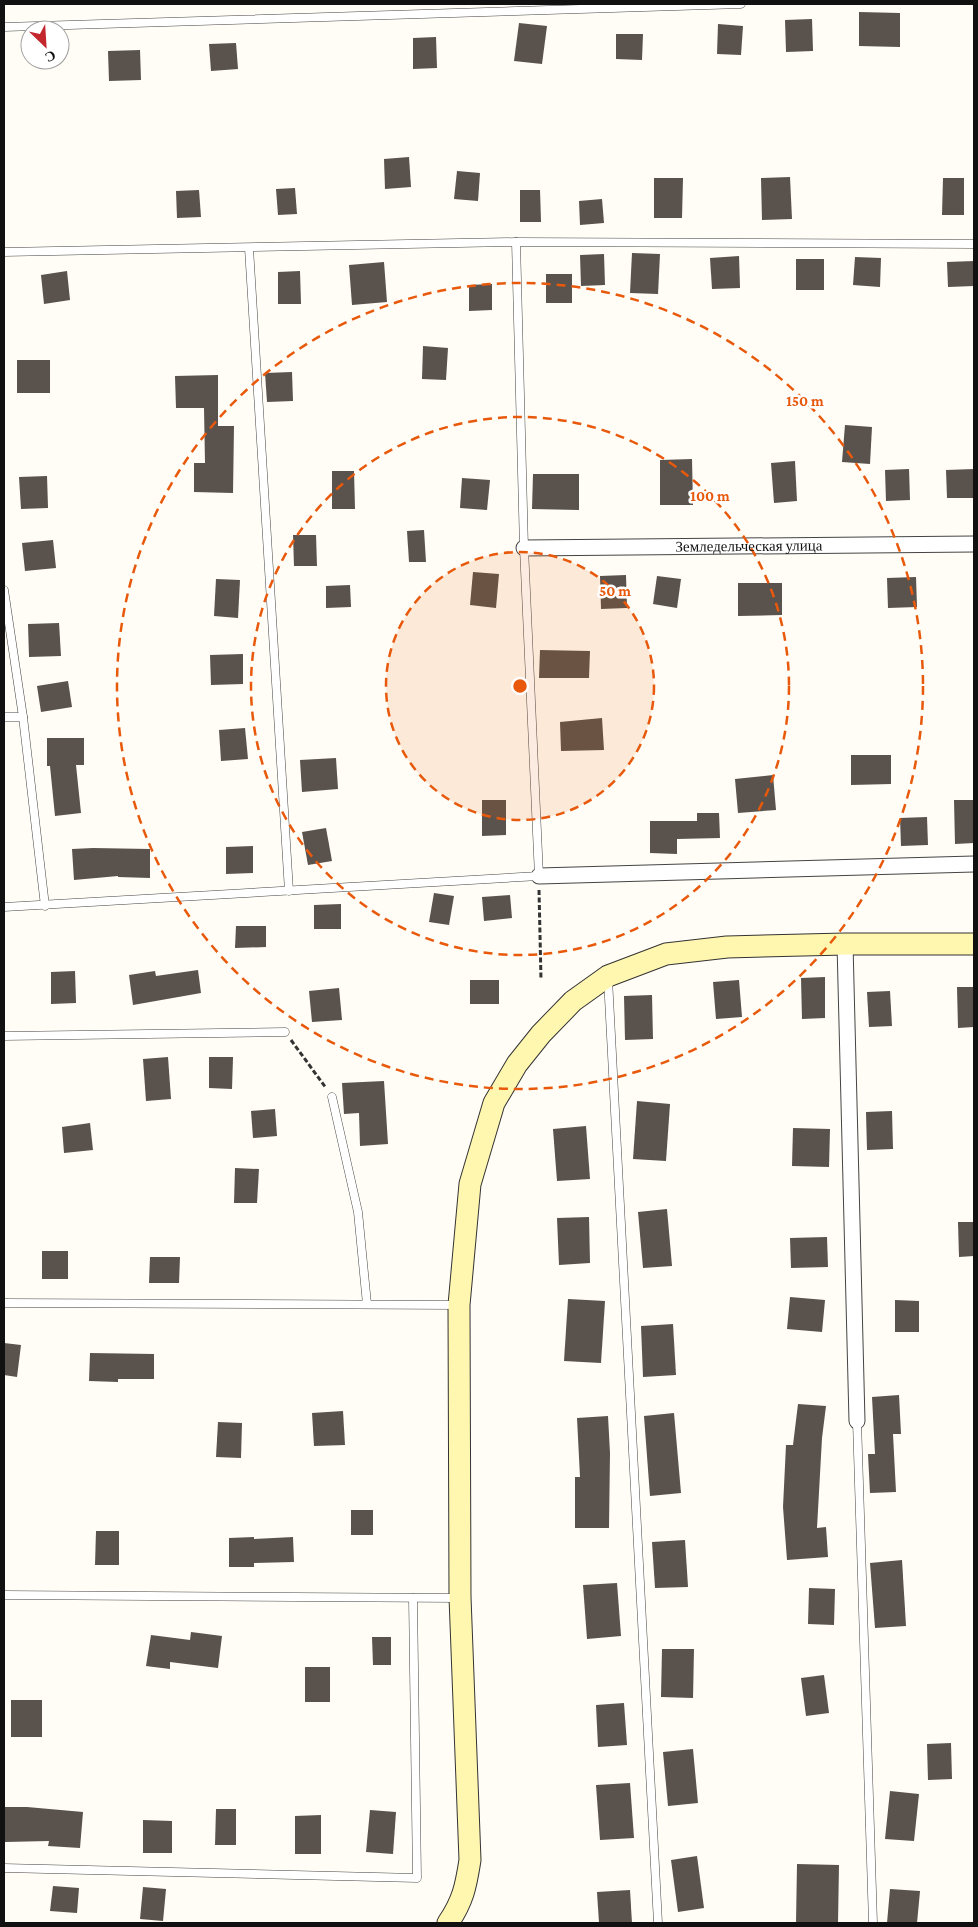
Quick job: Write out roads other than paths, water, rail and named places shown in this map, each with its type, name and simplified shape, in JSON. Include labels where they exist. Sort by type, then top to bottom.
[{"type":"main road","points":[[448,1923],[459,1907],[466,1884],[470,1860],[460,1598],[459,1305],[470,1184],[494,1103],[517,1064],[541,1034],[573,1000],[608,976],[666,954],[727,947],[845,944],[974,944]]},
{"type":"street","name":"Земледельческая улица","points":[[524,548],[974,544]]},
{"type":"street","points":[[539,876],[974,864]]},
{"type":"street","points":[[845,944],[857,1422]]},
{"type":"lane","points":[[4,27],[741,4]]},
{"type":"lane","points":[[4,907],[539,876],[524,548],[516,242]]},
{"type":"lane","points":[[4,252],[516,242],[974,244]]},
{"type":"lane","points":[[249,248],[289,891]]},
{"type":"lane","points":[[4,590],[23,717],[45,906]]},
{"type":"lane","points":[[4,717],[23,717]]},
{"type":"lane","points":[[608,976],[658,1923]]},
{"type":"lane","points":[[4,1036],[285,1032]]},
{"type":"lane","points":[[332,1096],[358,1212],[367,1304]]},
{"type":"lane","points":[[4,1303],[459,1305]]},
{"type":"lane","points":[[857,1422],[873,1923]]},
{"type":"lane","points":[[4,1595],[460,1598]]},
{"type":"lane","points":[[4,1868],[417,1878],[413,1598]]}]
